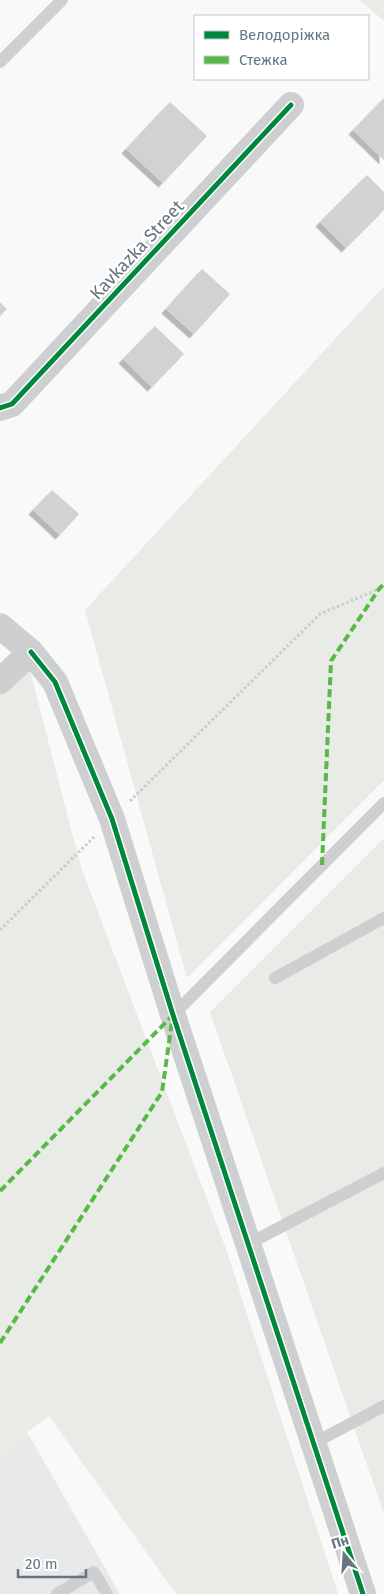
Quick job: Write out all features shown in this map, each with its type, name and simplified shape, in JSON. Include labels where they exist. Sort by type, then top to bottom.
[{"type":"street","name":"Kavkazka Street","points":[[0,408],[12,404],[292,105]]},
{"type":"street","points":[[0,626],[31,652],[55,682],[112,820],[173,1015],[363,1594]]},
{"type":"street","points":[[0,681],[31,652]]},
{"type":"lane","points":[[0,62],[62,0]]},
{"type":"lane","points":[[173,1015],[384,803]]},
{"type":"lane","points":[[274,978],[384,918]]},
{"type":"lane","points":[[248,1244],[384,1173]]},
{"type":"lane","points":[[314,1442],[384,1406]]},
{"type":"lane","points":[[57,1594],[94,1572],[107,1594]]},
{"type":"path","points":[[0,930],[320,614],[379,589]]},
{"type":"shaded area","points":[[360,0],[384,0],[384,21]]},
{"type":"shaded area","points":[[384,286],[384,780],[187,978],[85,610]]},
{"type":"shaded area","points":[[29,667],[81,867],[226,1249],[338,1594],[176,1594],[49,1416],[27,1432],[0,1458],[0,694]]},
{"type":"shaded area","points":[[384,838],[384,1514],[210,1012]]},
{"type":"shaded area","points":[[27,1432],[120,1594],[0,1594],[0,1458]]},
{"type":"building","points":[[384,98],[384,160],[353,130]]},
{"type":"building","points":[[170,102],[207,136],[163,183],[126,149]]},
{"type":"building","points":[[367,175],[384,192],[384,210],[346,248],[320,222]]},
{"type":"building","points":[[202,269],[230,294],[194,334],[166,309]]},
{"type":"building","points":[[0,302],[7,309],[0,316]]},
{"type":"building","points":[[155,326],[184,354],[152,387],[123,359]]},
{"type":"building","points":[[52,490],[79,514],[60,535],[33,510]]},
{"type":"marked path","points":[[322,865],[331,661],[384,584]]},
{"type":"marked path","points":[[0,1191],[173,1015]]},
{"type":"marked path","points":[[0,1343],[162,1092],[172,1021]]},
{"type":"cycle path","points":[[0,408],[12,404],[291,105]]},
{"type":"cycle path","points":[[31,652],[55,682],[112,819],[173,1015],[363,1594]]}]
